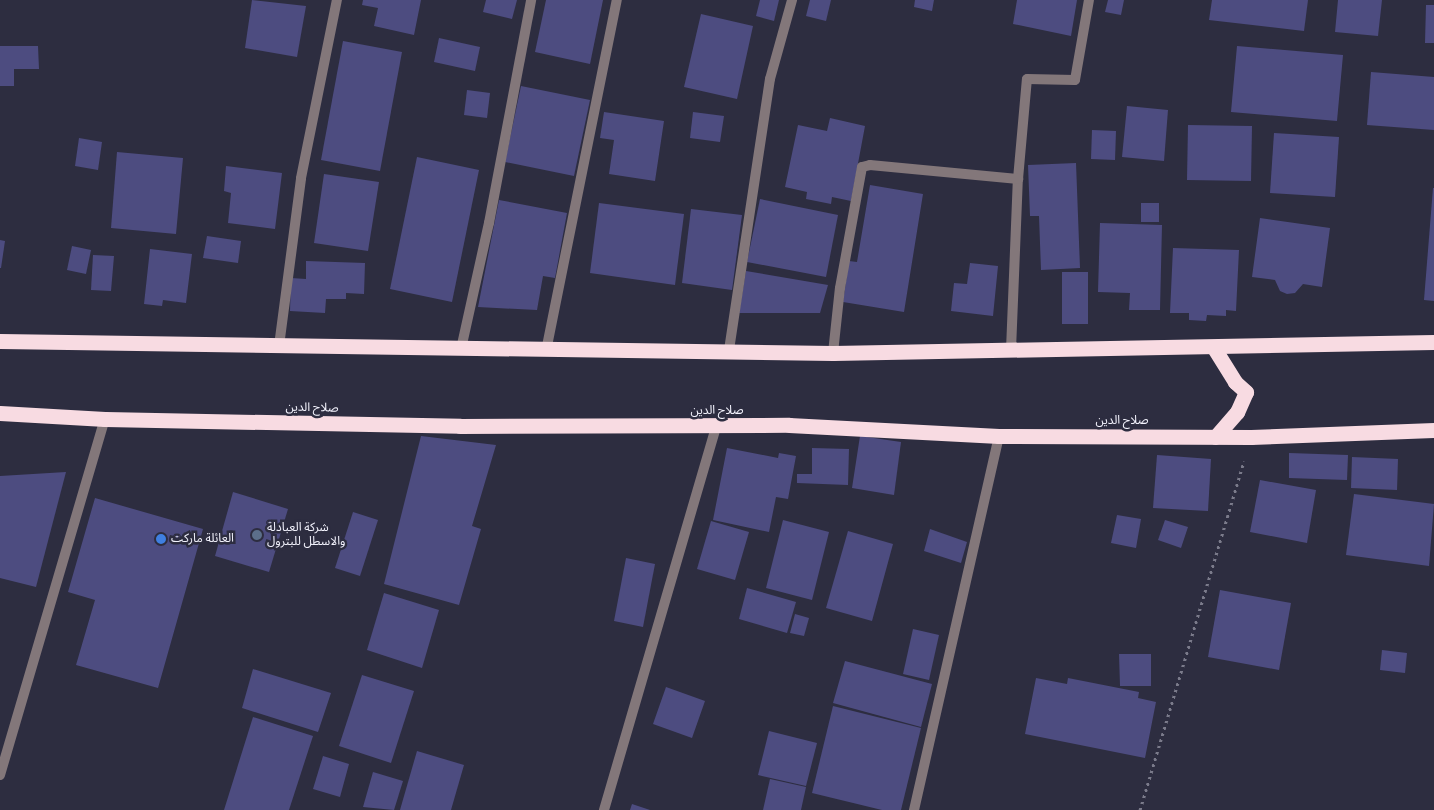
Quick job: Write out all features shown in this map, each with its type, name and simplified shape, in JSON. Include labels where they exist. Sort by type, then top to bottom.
[{"type":"highway","points":[[0,341],[546,351],[729,350],[833,353],[1214,348],[1434,342]]},
{"type":"highway","points":[[1214,348],[1235,382],[1246,392],[1237,412],[1215,437]]},
{"type":"highway","name":"صلاح الدين","points":[[0,413],[105,419],[460,426],[716,427],[788,425],[999,436],[1250,437],[1434,430]]},
{"type":"lane","points":[[279,346],[302,178],[337,0]]},
{"type":"lane","points":[[461,349],[489,224],[530,0]]},
{"type":"lane","points":[[546,351],[617,0]]},
{"type":"lane","points":[[729,350],[770,79],[792,0]]},
{"type":"lane","points":[[1011,350],[1018,180],[1027,79],[1075,80],[1090,0]]},
{"type":"lane","points":[[833,353],[840,288],[862,167],[870,165],[1018,180]]},
{"type":"lane","points":[[0,775],[105,419]]},
{"type":"lane","points":[[604,810],[716,427]]},
{"type":"lane","points":[[914,810],[999,436]]},
{"type":"path","points":[[1140,810],[1250,437]]},
{"type":"building","points":[[252,0],[306,6],[297,57],[245,48]]},
{"type":"building","points":[[363,0],[421,0],[414,35],[374,26],[378,8],[362,5]]},
{"type":"building","points":[[486,0],[517,0],[512,19],[483,12]]},
{"type":"building","points":[[546,0],[603,0],[590,64],[535,52]]},
{"type":"building","points":[[760,0],[779,0],[774,21],[756,16]]},
{"type":"building","points":[[810,0],[831,0],[826,21],[806,16]]},
{"type":"building","points":[[915,0],[934,0],[932,11],[914,7]]},
{"type":"building","points":[[1017,0],[1077,0],[1071,36],[1013,24]]},
{"type":"building","points":[[1108,0],[1124,0],[1121,15],[1105,12]]},
{"type":"building","points":[[1212,0],[1308,0],[1304,31],[1209,20]]},
{"type":"building","points":[[1338,0],[1382,0],[1378,36],[1335,32]]},
{"type":"building","points":[[1426,5],[1434,5],[1434,43],[1425,43]]},
{"type":"building","points":[[701,14],[753,26],[737,99],[684,87]]},
{"type":"building","points":[[439,38],[480,47],[475,71],[434,62]]},
{"type":"building","points":[[343,41],[402,52],[380,171],[321,160]]},
{"type":"building","points":[[0,46],[38,46],[39,69],[14,69],[14,86],[0,86]]},
{"type":"building","points":[[1237,46],[1343,55],[1337,121],[1231,112]]},
{"type":"building","points":[[1371,72],[1434,77],[1434,130],[1367,125]]},
{"type":"building","points":[[521,86],[590,100],[574,176],[505,162]]},
{"type":"building","points":[[467,90],[490,93],[487,118],[464,115]]},
{"type":"building","points":[[1127,106],[1168,110],[1164,161],[1122,157]]},
{"type":"building","points":[[604,112],[664,121],[655,181],[609,174],[614,140],[600,138]]},
{"type":"building","points":[[693,112],[724,116],[720,142],[690,138]]},
{"type":"building","points":[[830,118],[865,126],[851,201],[832,197],[831,204],[806,199],[807,192],[785,187],[798,125],[827,131]]},
{"type":"building","points":[[1188,125],[1252,126],[1251,181],[1187,180]]},
{"type":"building","points":[[1092,130],[1116,131],[1115,160],[1091,159]]},
{"type":"building","points":[[1274,133],[1339,137],[1335,197],[1270,193]]},
{"type":"building","points":[[79,138],[102,142],[98,170],[75,166]]},
{"type":"building","points":[[117,152],[183,158],[176,234],[111,228]]},
{"type":"building","points":[[417,157],[479,170],[452,302],[390,289]]},
{"type":"building","points":[[1076,163],[1080,268],[1041,270],[1039,216],[1030,216],[1028,165]]},
{"type":"building","points":[[226,166],[282,173],[275,229],[228,223],[231,193],[224,191]]},
{"type":"building","points":[[324,174],[379,182],[368,251],[314,243]]},
{"type":"building","points":[[870,185],[923,194],[904,312],[843,302],[849,261],[857,262]]},
{"type":"building","points":[[1434,188],[1434,301],[1424,300]]},
{"type":"building","points":[[760,199],[838,215],[826,277],[747,262]]},
{"type":"building","points":[[499,200],[567,213],[555,278],[543,276],[537,310],[478,307]]},
{"type":"building","points":[[599,203],[684,214],[675,285],[590,273]]},
{"type":"building","points":[[1141,203],[1159,203],[1159,222],[1141,222]]},
{"type":"building","points":[[691,209],[742,215],[732,290],[682,283]]},
{"type":"building","points":[[1260,218],[1330,228],[1322,287],[1303,284],[1295,293],[1287,294],[1280,291],[1275,280],[1252,277]]},
{"type":"building","points":[[1100,223],[1162,225],[1160,310],[1129,310],[1130,293],[1098,292]]},
{"type":"building","points":[[207,236],[241,241],[238,263],[203,258]]},
{"type":"building","points":[[0,240],[5,241],[1,268],[0,268]]},
{"type":"building","points":[[72,246],[91,250],[86,274],[67,270]]},
{"type":"building","points":[[1173,248],[1239,250],[1236,311],[1226,310],[1226,316],[1207,315],[1206,321],[1189,320],[1189,313],[1170,313]]},
{"type":"building","points":[[150,249],[192,254],[186,303],[163,300],[162,306],[144,304]]},
{"type":"building","points":[[93,255],[114,256],[111,291],[91,290]]},
{"type":"building","points":[[306,261],[365,263],[364,294],[346,293],[346,299],[326,299],[325,313],[290,311],[291,278],[306,279]]},
{"type":"building","points":[[970,263],[998,266],[993,316],[951,311],[954,283],[967,284]]},
{"type":"building","points":[[746,271],[828,285],[820,313],[739,313]]},
{"type":"building","points":[[1062,272],[1088,272],[1088,324],[1062,324]]},
{"type":"building","points":[[421,436],[496,445],[472,526],[481,529],[459,605],[384,584]]},
{"type":"building","points":[[860,436],[901,442],[894,495],[852,488]]},
{"type":"building","points":[[727,448],[778,458],[779,453],[796,456],[788,499],[776,497],[769,532],[713,520]]},
{"type":"building","points":[[812,448],[849,449],[848,485],[797,483],[797,474],[812,474]]},
{"type":"building","points":[[1289,453],[1348,455],[1347,480],[1289,478]]},
{"type":"building","points":[[1157,455],[1211,459],[1208,511],[1153,508]]},
{"type":"building","points":[[1352,457],[1398,459],[1397,490],[1351,488]]},
{"type":"building","points":[[66,472],[36,587],[0,578],[0,476]]},
{"type":"building","points":[[1260,480],[1316,490],[1307,543],[1250,532]]},
{"type":"building","points":[[233,492],[288,509],[269,572],[215,556]]},
{"type":"building","points":[[1354,494],[1434,504],[1429,566],[1346,555]]},
{"type":"building","points":[[95,498],[203,529],[158,688],[76,665],[95,600],[68,592]]},
{"type":"building","points":[[353,512],[378,520],[360,576],[335,568]]},
{"type":"building","points":[[1117,515],[1141,519],[1136,548],[1111,543]]},
{"type":"building","points":[[783,520],[829,532],[812,600],[766,588]]},
{"type":"building","points":[[1165,520],[1188,527],[1181,548],[1158,540]]},
{"type":"building","points":[[711,521],[749,532],[735,580],[697,569]]},
{"type":"building","points":[[930,529],[967,542],[961,563],[924,551]]},
{"type":"building","points":[[848,531],[893,544],[872,621],[826,608]]},
{"type":"building","points":[[626,558],[655,564],[643,627],[614,621]]},
{"type":"building","points":[[747,588],[796,602],[787,633],[739,619]]},
{"type":"building","points":[[1220,590],[1291,603],[1279,670],[1208,657]]},
{"type":"building","points":[[384,593],[439,610],[422,668],[367,650]]},
{"type":"building","points":[[795,614],[809,618],[804,636],[790,633]]},
{"type":"building","points":[[913,629],[939,635],[929,680],[903,674]]},
{"type":"building","points":[[1382,650],[1407,653],[1405,673],[1380,670]]},
{"type":"building","points":[[1119,654],[1151,654],[1151,686],[1120,686]]},
{"type":"building","points":[[845,661],[932,684],[921,727],[833,703]]},
{"type":"building","points":[[253,669],[331,693],[318,732],[242,708]]},
{"type":"building","points":[[362,675],[414,691],[391,763],[339,746]]},
{"type":"building","points":[[1036,678],[1067,684],[1068,678],[1139,692],[1138,698],[1156,702],[1145,758],[1025,734]]},
{"type":"building","points":[[666,687],[705,701],[692,738],[653,724]]},
{"type":"building","points":[[833,706],[921,728],[901,810],[882,810],[812,793]]},
{"type":"building","points":[[253,717],[313,736],[289,810],[224,810]]},
{"type":"building","points":[[769,731],[817,743],[806,786],[758,775]]},
{"type":"building","points":[[417,751],[464,765],[451,810],[400,810]]},
{"type":"building","points":[[323,756],[349,764],[340,797],[313,789]]},
{"type":"building","points":[[373,772],[403,781],[394,810],[363,807]]},
{"type":"building","points":[[770,779],[806,787],[801,810],[763,810]]},
{"type":"building","points":[[632,804],[650,810],[630,810]]},
{"type":"place","name":"شركة العبادلة والاسطل للبترول","points":[[257,535]]},
{"type":"place","name":"العائلة ماركت","points":[[161,539]]}]
